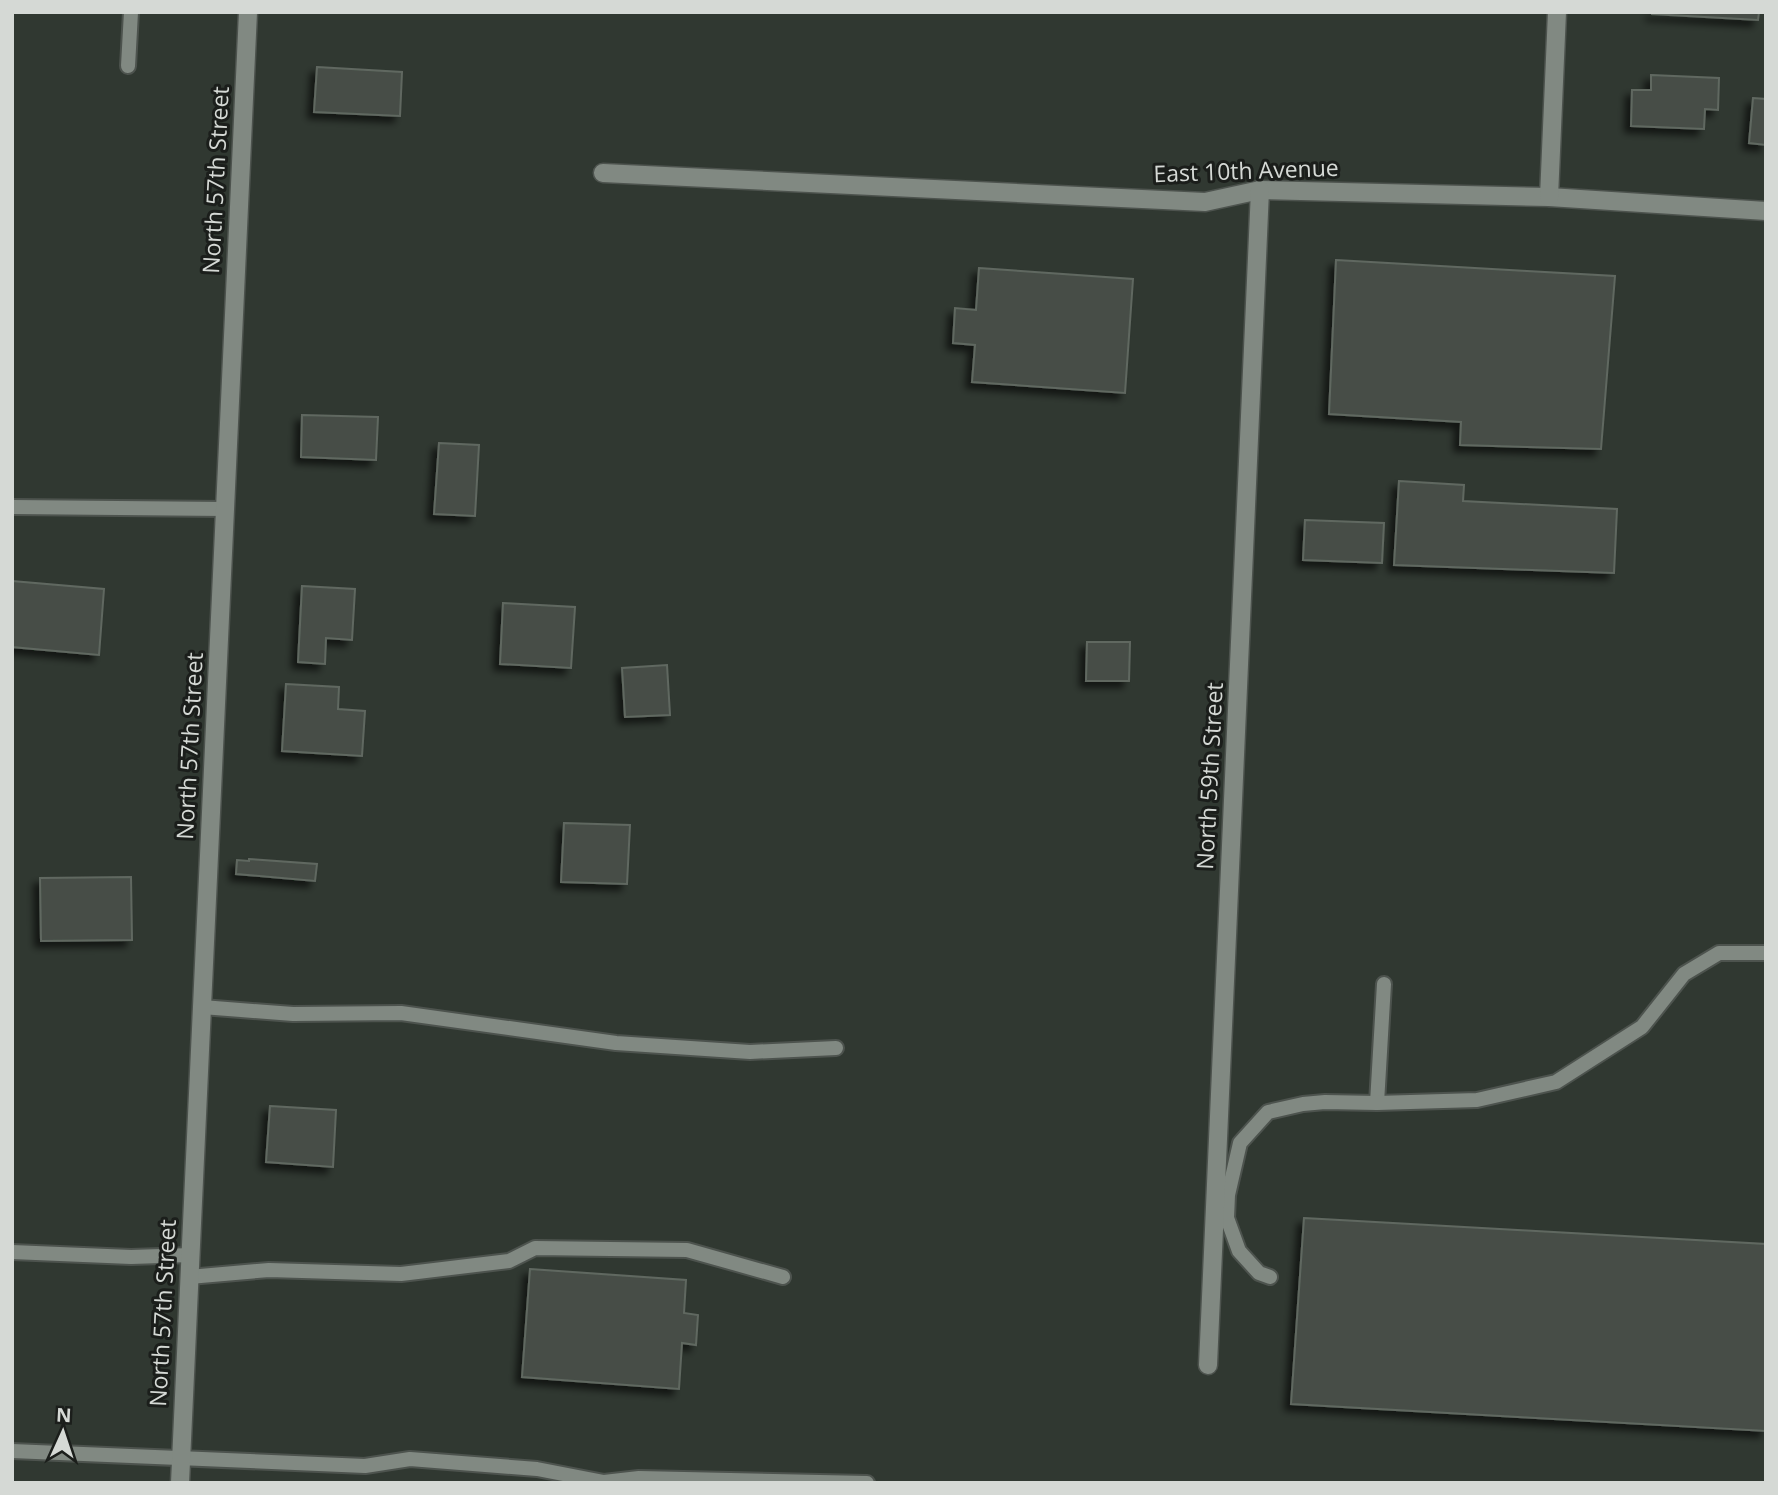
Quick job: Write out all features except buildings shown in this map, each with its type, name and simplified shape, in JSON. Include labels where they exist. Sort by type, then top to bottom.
[{"type":"street","name":"North 57th Street","points":[[180,1483],[248,12]]},
{"type":"street","points":[[1549,197],[1557,12]]},
{"type":"street","name":"East 10th Avenue","points":[[603,173],[1205,202],[1260,190],[1549,197],[1766,211]]},
{"type":"street","name":"North 59th Street","points":[[1208,1365],[1260,190]]},
{"type":"lane","points":[[128,66],[131,12]]},
{"type":"lane","points":[[12,506],[225,509]]},
{"type":"lane","points":[[1269,1277],[1259,1273],[1239,1251],[1227,1218],[1228,1195],[1240,1143],[1268,1112],[1303,1104],[1477,1100],[1556,1082],[1642,1027],[1684,975],[1719,953],[1766,953]]},
{"type":"lane","points":[[1377,1103],[1384,984]]},
{"type":"lane","points":[[202,1007],[293,1014],[401,1013],[616,1042],[750,1052],[836,1048]]},
{"type":"lane","points":[[190,1277],[269,1270],[401,1274],[509,1261],[535,1248],[687,1250],[783,1277]]},
{"type":"lane","points":[[12,1252],[131,1257],[191,1255]]},
{"type":"lane","points":[[12,1451],[365,1466],[411,1459],[537,1469],[604,1482],[639,1478],[867,1483]]}]
